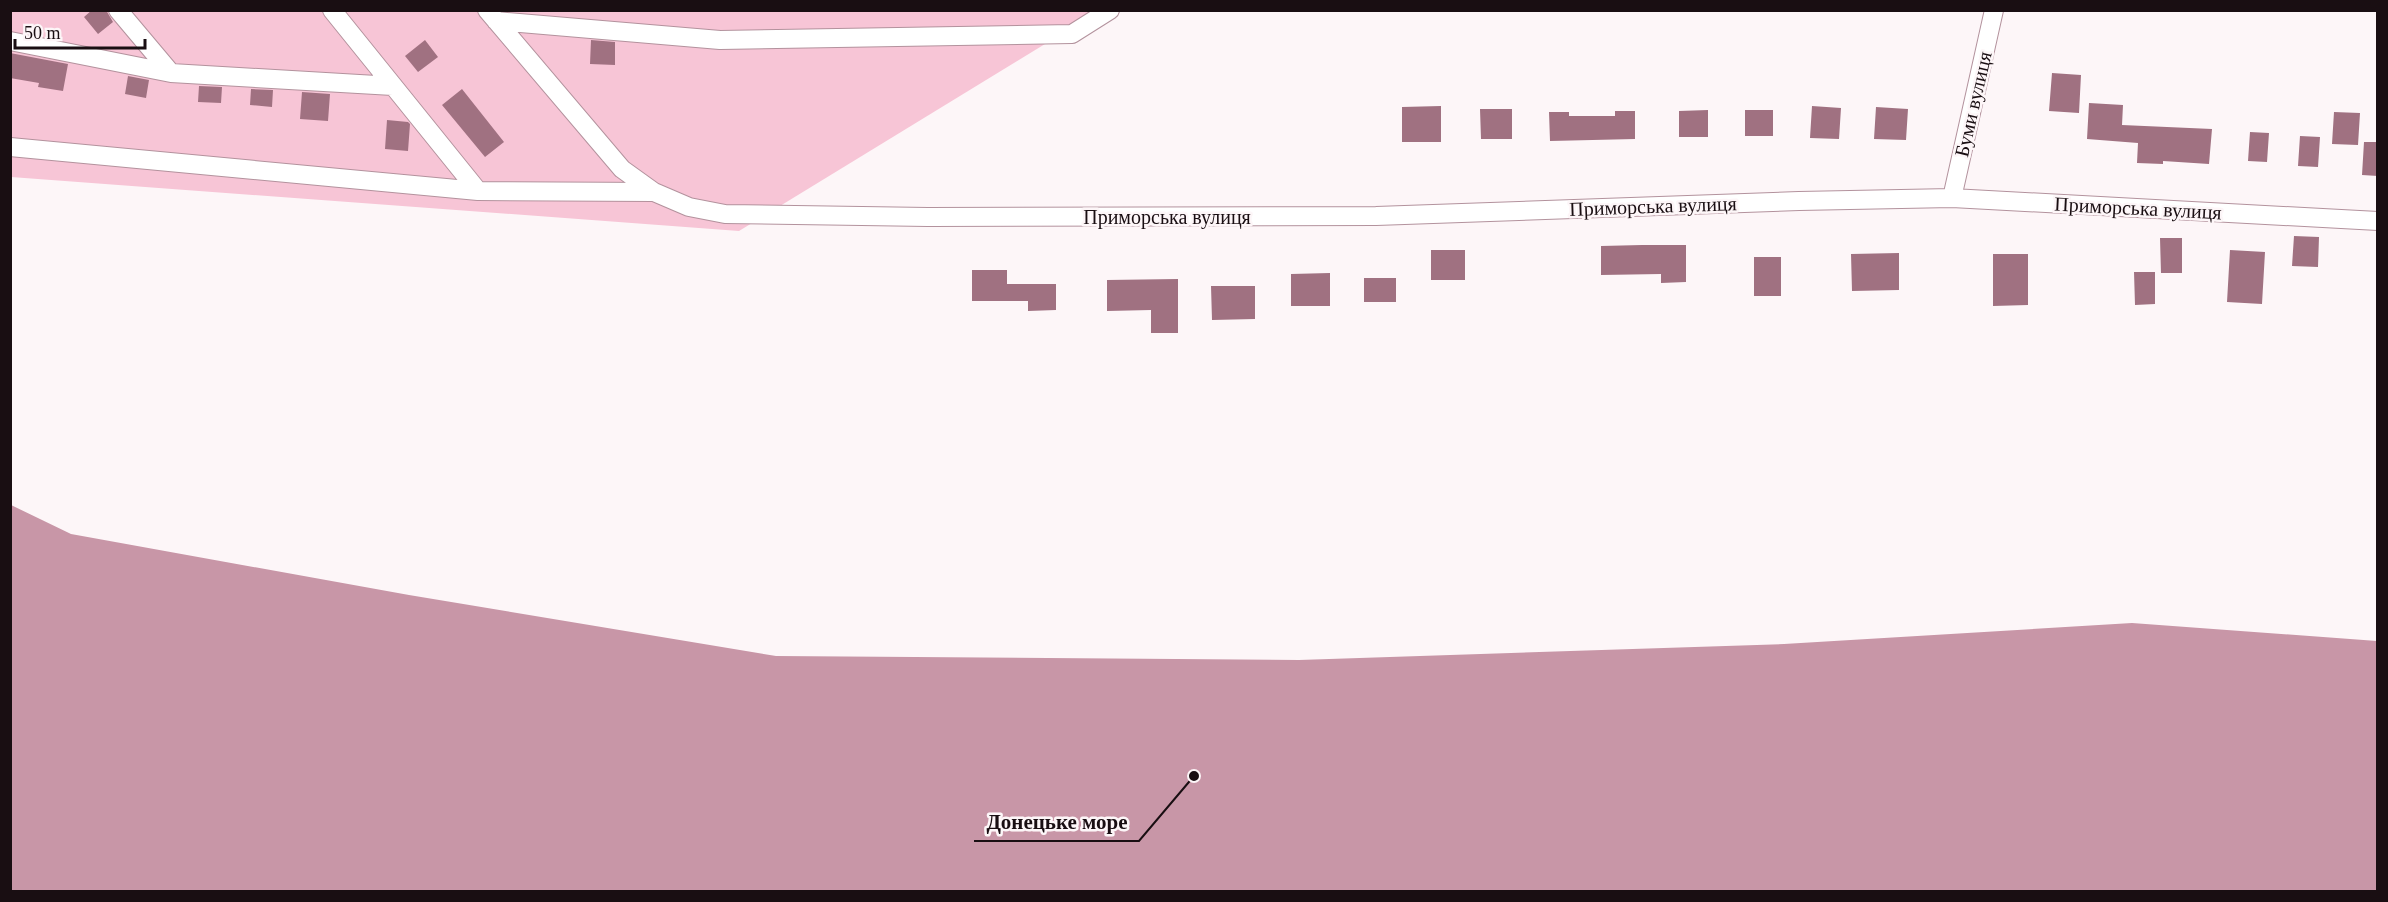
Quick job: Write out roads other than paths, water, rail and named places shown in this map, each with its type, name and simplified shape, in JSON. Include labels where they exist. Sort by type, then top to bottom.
[{"type":"street","points":[[118,10],[171,73]]},
{"type":"street","points":[[332,10],[478,191]]},
{"type":"street","points":[[491,16],[720,40],[1072,34],[1110,10]]},
{"type":"street","name":"Буми вулиця","points":[[1952,198],[1994,10]]},
{"type":"street","points":[[491,16],[622,169],[654,192]]},
{"type":"street","points":[[10,41],[171,73],[393,86]]},
{"type":"street","points":[[10,147],[478,191],[654,192]]},
{"type":"street","name":"Приморська вулиця","points":[[654,192],[689,207],[725,214],[928,217],[1376,216],[1952,198],[2378,221]]},
{"type":"place","name":"Донецьке море","points":[[1194,776]]}]
